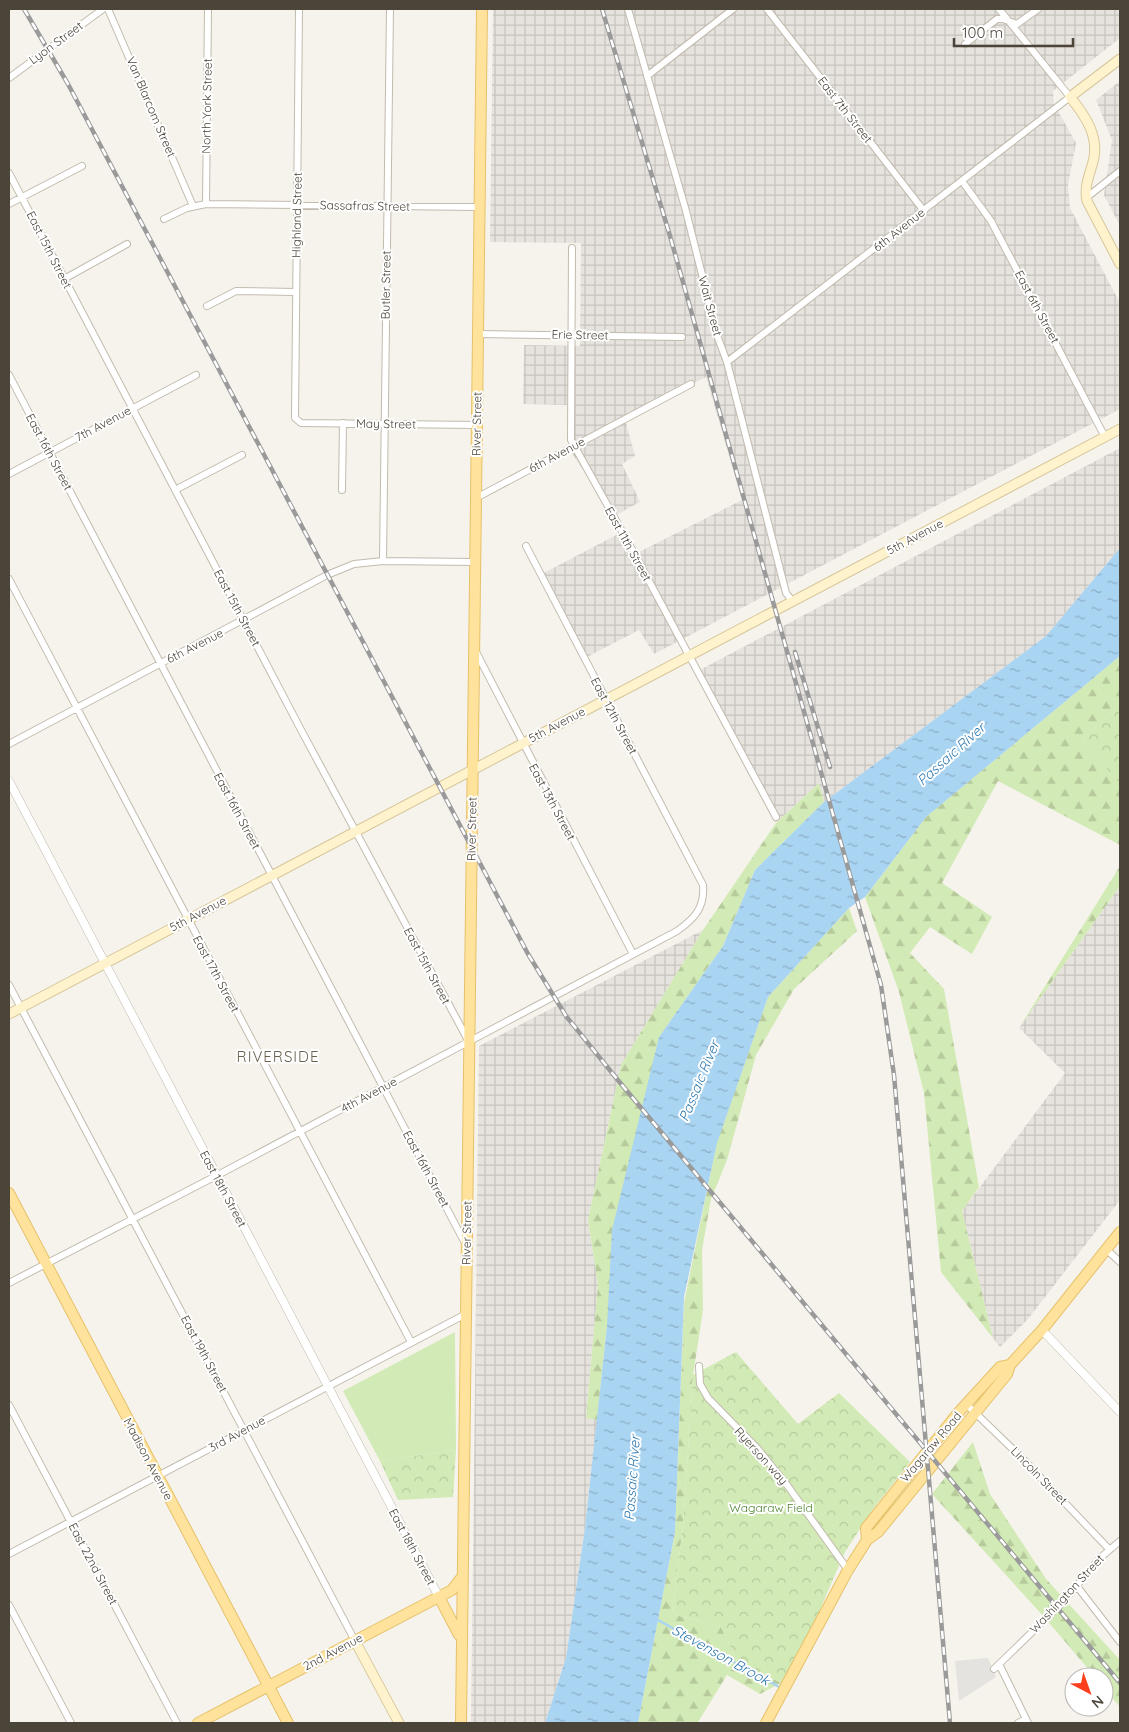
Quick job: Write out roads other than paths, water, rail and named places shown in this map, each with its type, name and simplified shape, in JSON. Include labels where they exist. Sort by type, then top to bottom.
[{"type":"main road","name":"River Street","points":[[461,1723],[482,9]]},
{"type":"main road","points":[[1120,59],[1070,97],[1086,117],[1094,141],[1094,160],[1086,183],[1086,198],[1120,264]]},
{"type":"main road","name":"5th Avenue","points":[[9,1014],[1120,429]]},
{"type":"main road","name":"Madison Avenue","points":[[9,1193],[288,1723]]},
{"type":"main road","name":"Wagaraw Road","points":[[766,1723],[848,1570],[868,1540],[878,1532],[974,1412],[1007,1374],[1010,1364],[1042,1330],[1120,1232]]},
{"type":"main road","name":"Wagaraw Road","points":[[868,1540],[866,1528],[875,1516],[966,1404],[1000,1367],[1010,1364]]},
{"type":"main road","name":"2nd Avenue","points":[[198,1723],[439,1597],[457,1586],[462,1576]]},
{"type":"main road","name":"River Street","points":[[439,1597],[457,1629],[462,1648]]},
{"type":"main road","name":"East 19th Street","points":[[355,1641],[399,1723]]},
{"type":"street","name":"Lyon Street","points":[[9,78],[103,9]]},
{"type":"street","name":"Van Blarcom Street","points":[[108,9],[194,206]]},
{"type":"street","name":"North York Street","points":[[206,204],[208,9]]},
{"type":"street","name":"Highland Street","points":[[297,421],[294,418],[299,9]]},
{"type":"street","name":"Butler Street","points":[[383,561],[390,9]]},
{"type":"street","name":"Wait Street","points":[[628,9],[686,212],[718,338],[727,362],[786,593],[793,602]]},
{"type":"street","points":[[647,76],[733,9]]},
{"type":"street","name":"East 7th Street","points":[[767,9],[924,211]]},
{"type":"street","points":[[999,9],[1070,97]]},
{"type":"street","points":[[964,44],[996,19],[1003,19],[1017,24],[1038,9]]},
{"type":"street","name":"6th Avenue","points":[[727,362],[1070,97]]},
{"type":"street","points":[[9,204],[82,166]]},
{"type":"street","points":[[1086,198],[1120,171]]},
{"type":"street","name":"East 15th Street","points":[[9,173],[355,832],[469,1042]]},
{"type":"street","name":"East 6th Street","points":[[962,181],[992,221],[1105,437]]},
{"type":"street","name":"Sassafras Street","points":[[164,219],[194,206],[206,204],[479,208]]},
{"type":"street","points":[[64,278],[127,244]]},
{"type":"street","name":"East 11th Street","points":[[572,248],[569,432],[574,446],[776,816]]},
{"type":"street","points":[[207,306],[236,291],[296,292]]},
{"type":"street","name":"Erie Street","points":[[478,334],[682,337]]},
{"type":"street","name":"East 16th Street","points":[[9,375],[466,1246]]},
{"type":"street","name":"7th Avenue","points":[[9,474],[196,375]]},
{"type":"street","name":"6th Avenue","points":[[476,498],[691,384]]},
{"type":"street","name":"May Street","points":[[297,421],[476,425]]},
{"type":"street","points":[[342,490],[343,423]]},
{"type":"street","points":[[175,490],[242,455]]},
{"type":"street","name":"East 12th Street","points":[[526,546],[703,885]]},
{"type":"street","name":"6th Avenue","points":[[9,744],[336,571],[354,564],[383,561],[475,562]]},
{"type":"street","name":"East 17th Street","points":[[9,578],[411,1342]]},
{"type":"street","name":"East 13th Street","points":[[474,648],[522,744],[633,954]]},
{"type":"street","name":"East 18th Street","points":[[9,782],[439,1597]]},
{"type":"street","name":"4th Avenue","points":[[9,1283],[300,1132],[633,954],[692,920],[702,902],[703,885]]},
{"type":"street","name":"East 19th Street","points":[[9,985],[355,1641]]},
{"type":"street","points":[[1107,1250],[1120,1262]]},
{"type":"street","name":"3rd Avenue","points":[[9,1554],[466,1314]]},
{"type":"street","points":[[1042,1330],[1120,1412]]},
{"type":"street","name":"Ryerson way","points":[[699,1366],[700,1384],[708,1398],[756,1448],[787,1484],[848,1570]]},
{"type":"street","name":"Lincoln Street","points":[[966,1404],[1109,1549]]},
{"type":"street","name":"East 22nd Street","points":[[9,1405],[177,1723]]},
{"type":"street","name":"Washington Street","points":[[1027,1721],[997,1666],[1060,1604],[1109,1549],[1120,1542]]},
{"type":"street","points":[[1076,1585],[1120,1642]]},
{"type":"street","points":[[9,1605],[71,1723]]},
{"type":"street","points":[[1018,1723],[1027,1721]]},
{"type":"water","name":"Passaic River","points":[[1120,548],[1120,656],[926,817],[865,897],[849,908],[768,997],[717,1143],[684,1297],[675,1532],[638,1723],[545,1723],[566,1658],[585,1528],[607,1326],[612,1230],[659,1037],[723,946],[755,870],[824,802],[1046,636]]},
{"type":"waterway","name":"Stevenson Brook","points":[[658,1620],[781,1688]]},
{"type":"railway","points":[[24,9],[68,84],[528,954],[566,1016],[1120,1683]]},
{"type":"railway","points":[[602,9],[670,236],[881,985],[894,1075],[950,1723]]},
{"type":"railway","points":[[795,652],[830,767]]},
{"type":"district","name":"RIVERSIDE","points":[[278,1057]]},
{"type":"park label","name":"Wagaraw Field","points":[[771,1508]]}]
